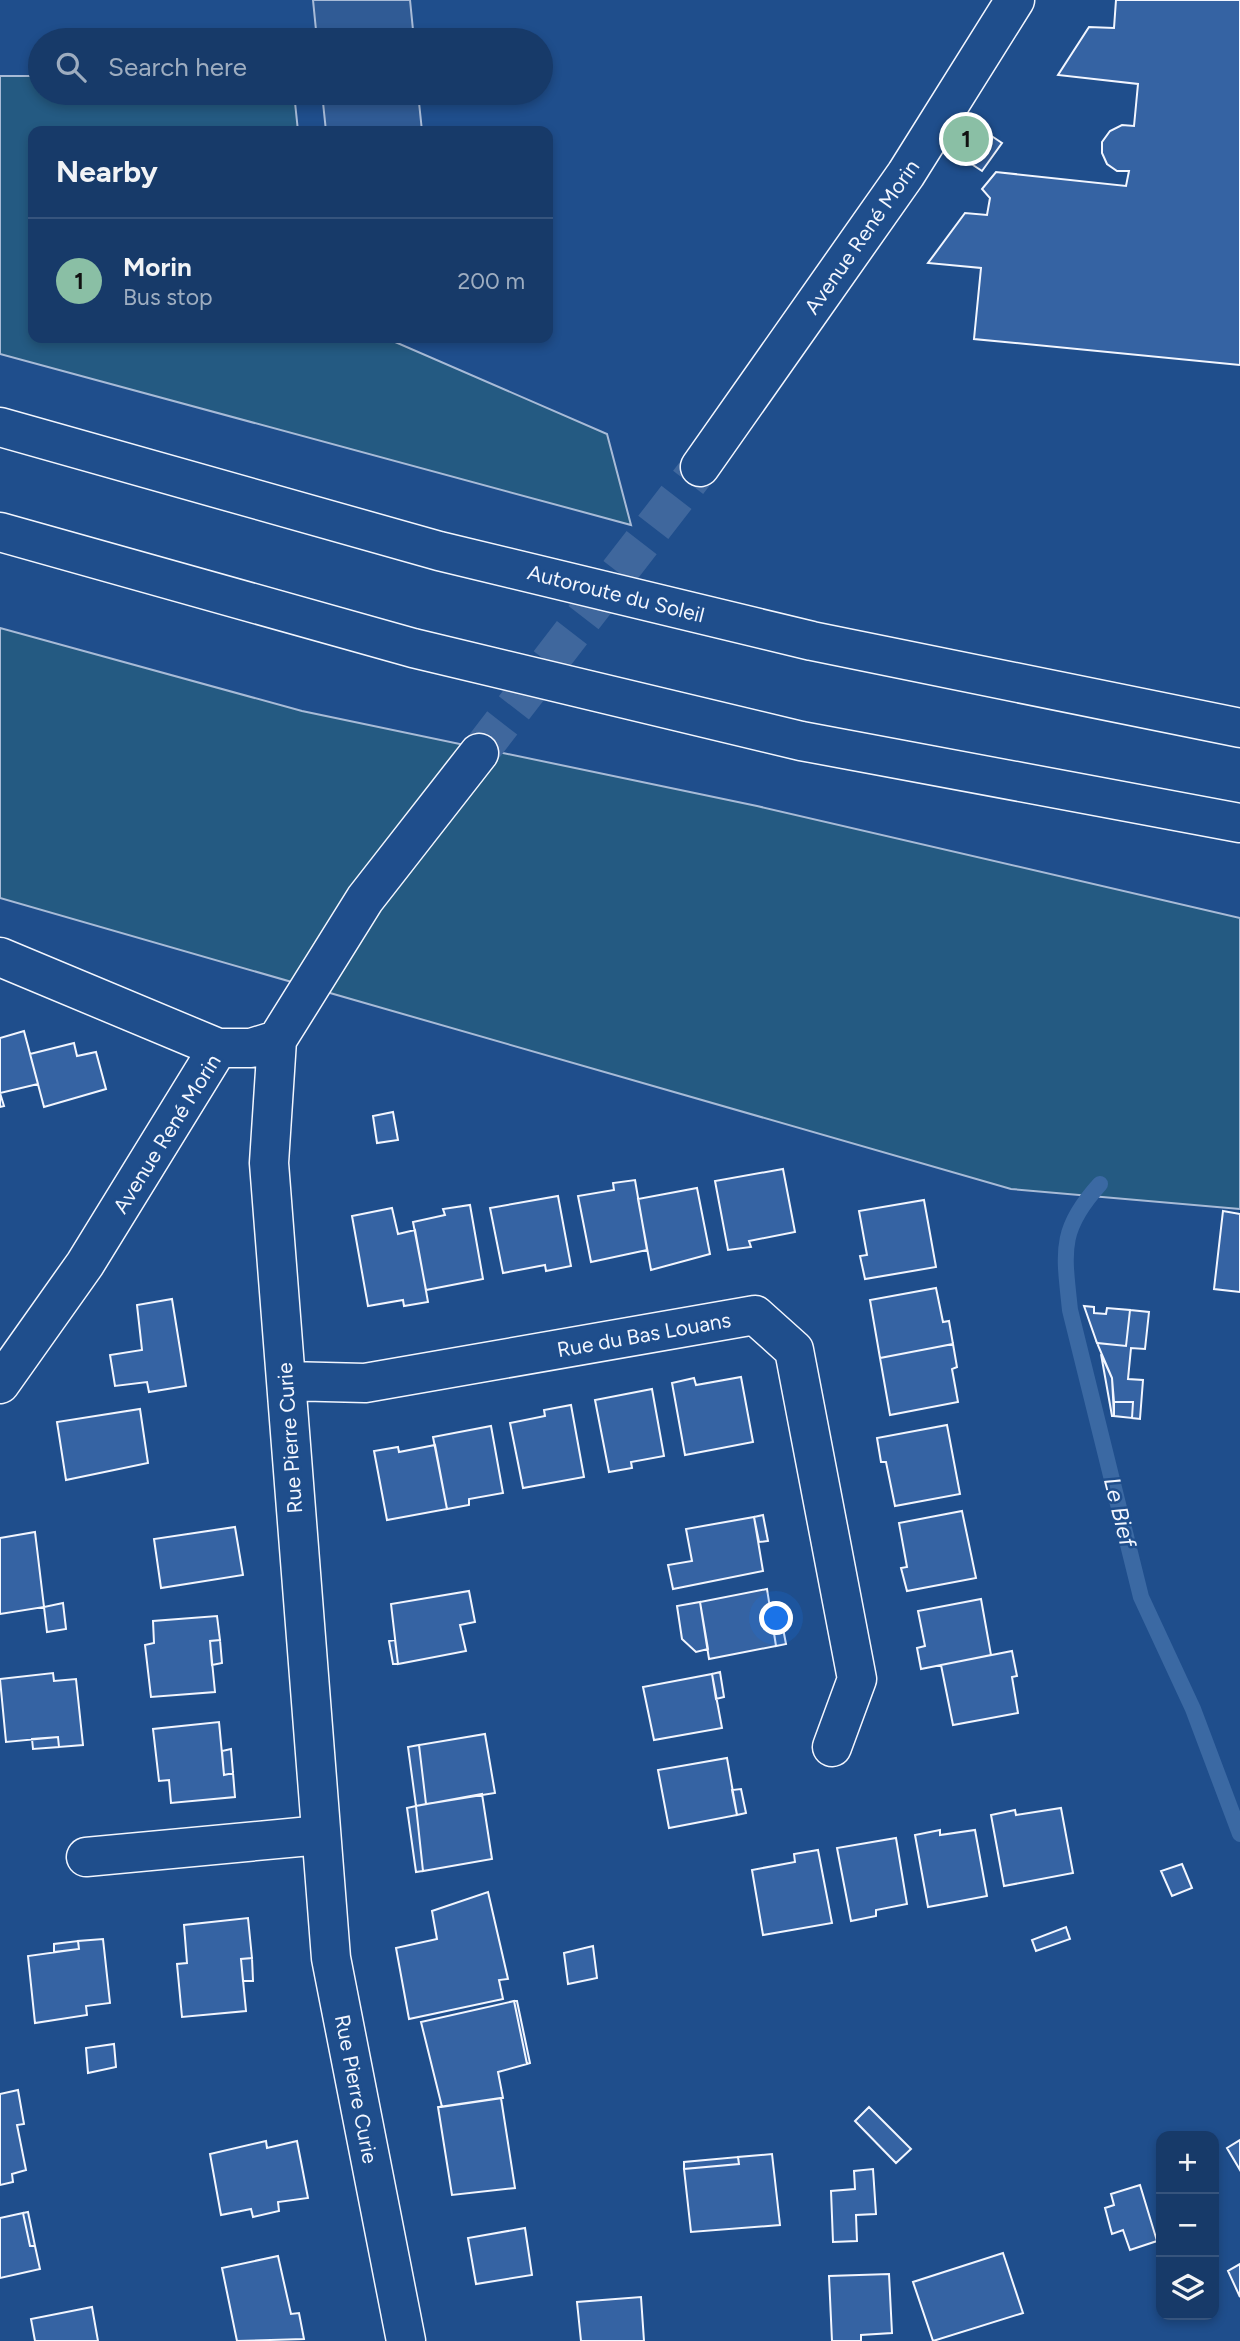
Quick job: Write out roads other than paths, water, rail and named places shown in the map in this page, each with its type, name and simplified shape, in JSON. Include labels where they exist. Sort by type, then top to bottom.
[{"type":"main road","name":"Avenue René Morin","points":[[700,467],[906,174],[1016,0]]},
{"type":"main road","name":"Autoroute du Soleil","points":[[0,427],[465,558],[812,641],[1240,728]]},
{"type":"main road","points":[[0,531],[413,648],[761,731],[1240,824]]},
{"type":"main road","points":[[277,1040],[365,899],[479,753]]},
{"type":"main road","points":[[0,957],[218,1048]]},
{"type":"main road","name":"Avenue René Morin","points":[[0,1384],[85,1264],[218,1048],[251,1048],[277,1040]]},
{"type":"main road","name":"Rue Pierre Curie","points":[[277,1040],[269,1163],[331,1958],[406,2341]]},
{"type":"main road","name":"Rue du Bas Louans","points":[[285,1381],[365,1383],[755,1315],[794,1350],[857,1679],[832,1747]]},
{"type":"main road","points":[[86,1857],[321,1835]]},
{"type":"waterway","name":"Le Bief","points":[[1100,1184],[1086,1200],[1070,1229],[1066,1257],[1070,1310],[1141,1597],[1193,1709],[1240,1834]]},
{"type":"tunnel","points":[[479,753],[700,467]]},
{"type":"place","name":"Morin","points":[[966,139]]}]
